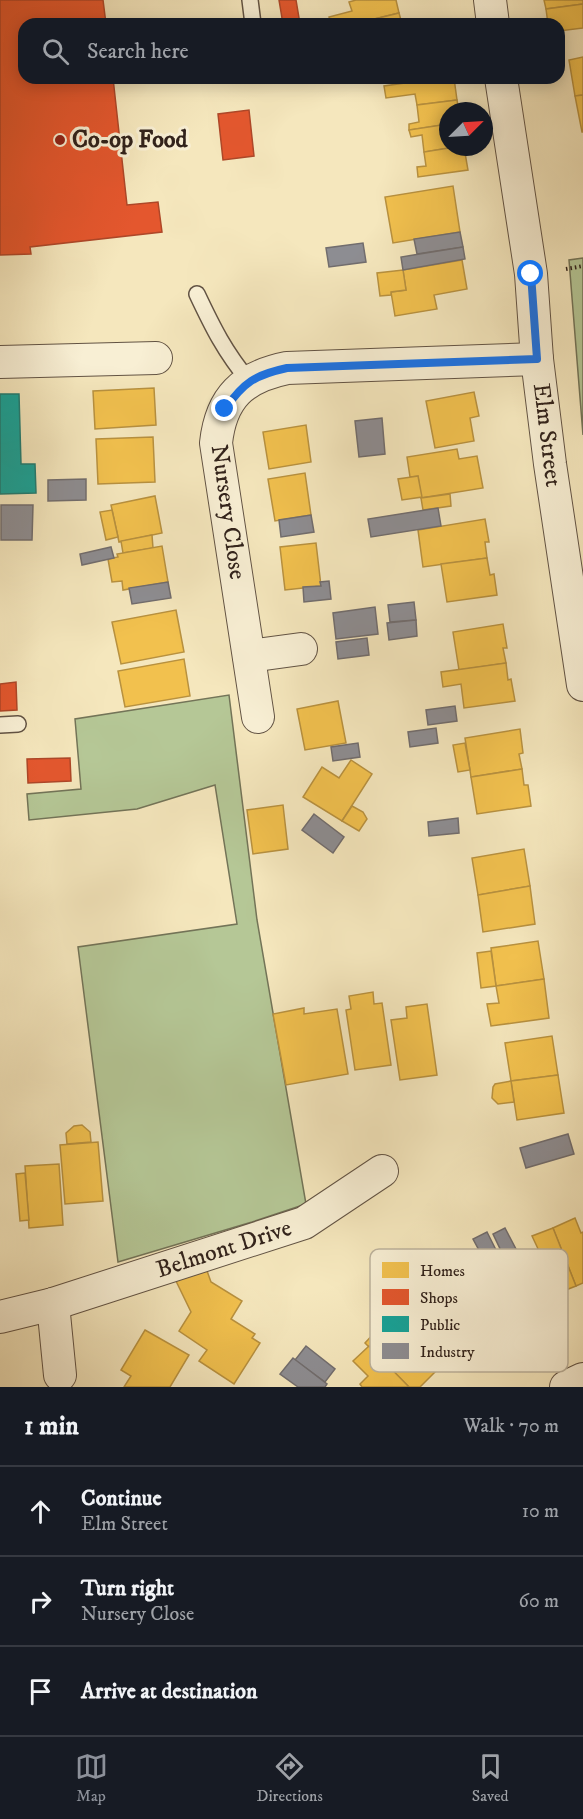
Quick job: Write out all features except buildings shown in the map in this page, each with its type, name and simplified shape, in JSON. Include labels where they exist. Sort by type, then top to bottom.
[{"type":"street","points":[[490,0],[492,18]]},
{"type":"street","name":"Elm Street","points":[[502,84],[531,274],[537,359],[583,685]]},
{"type":"street","points":[[0,362],[156,358]]},
{"type":"street","name":"Nursery Close","points":[[258,717],[216,443],[218,425],[236,393],[249,381],[266,373],[287,368],[537,359]]},
{"type":"street","points":[[249,656],[301,649]]},
{"type":"street","name":"Belmont Drive","points":[[0,1317],[53,1305],[304,1223],[382,1171]]},
{"type":"street","points":[[53,1305],[60,1375]]},
{"type":"street","points":[[566,1387],[583,1379]]},
{"type":"lane","points":[[250,0],[252,18]]},
{"type":"lane","points":[[197,294],[223,347],[249,381]]},
{"type":"lane","points":[[0,725],[18,724]]},
{"type":"path","points":[[570,268],[583,266]]},
{"type":"green space","points":[[583,258],[583,435],[569,260]]},
{"type":"green space","points":[[229,695],[257,920],[306,1204],[118,1262],[78,947],[237,924],[215,785],[137,809],[29,820],[27,794],[81,789],[75,719]]},
{"type":"place","name":"Co-op Food","points":[[60,140]]},
{"type":"route","points":[[225,409],[236,393],[249,381],[266,373],[287,368],[537,359],[531,274]]}]
